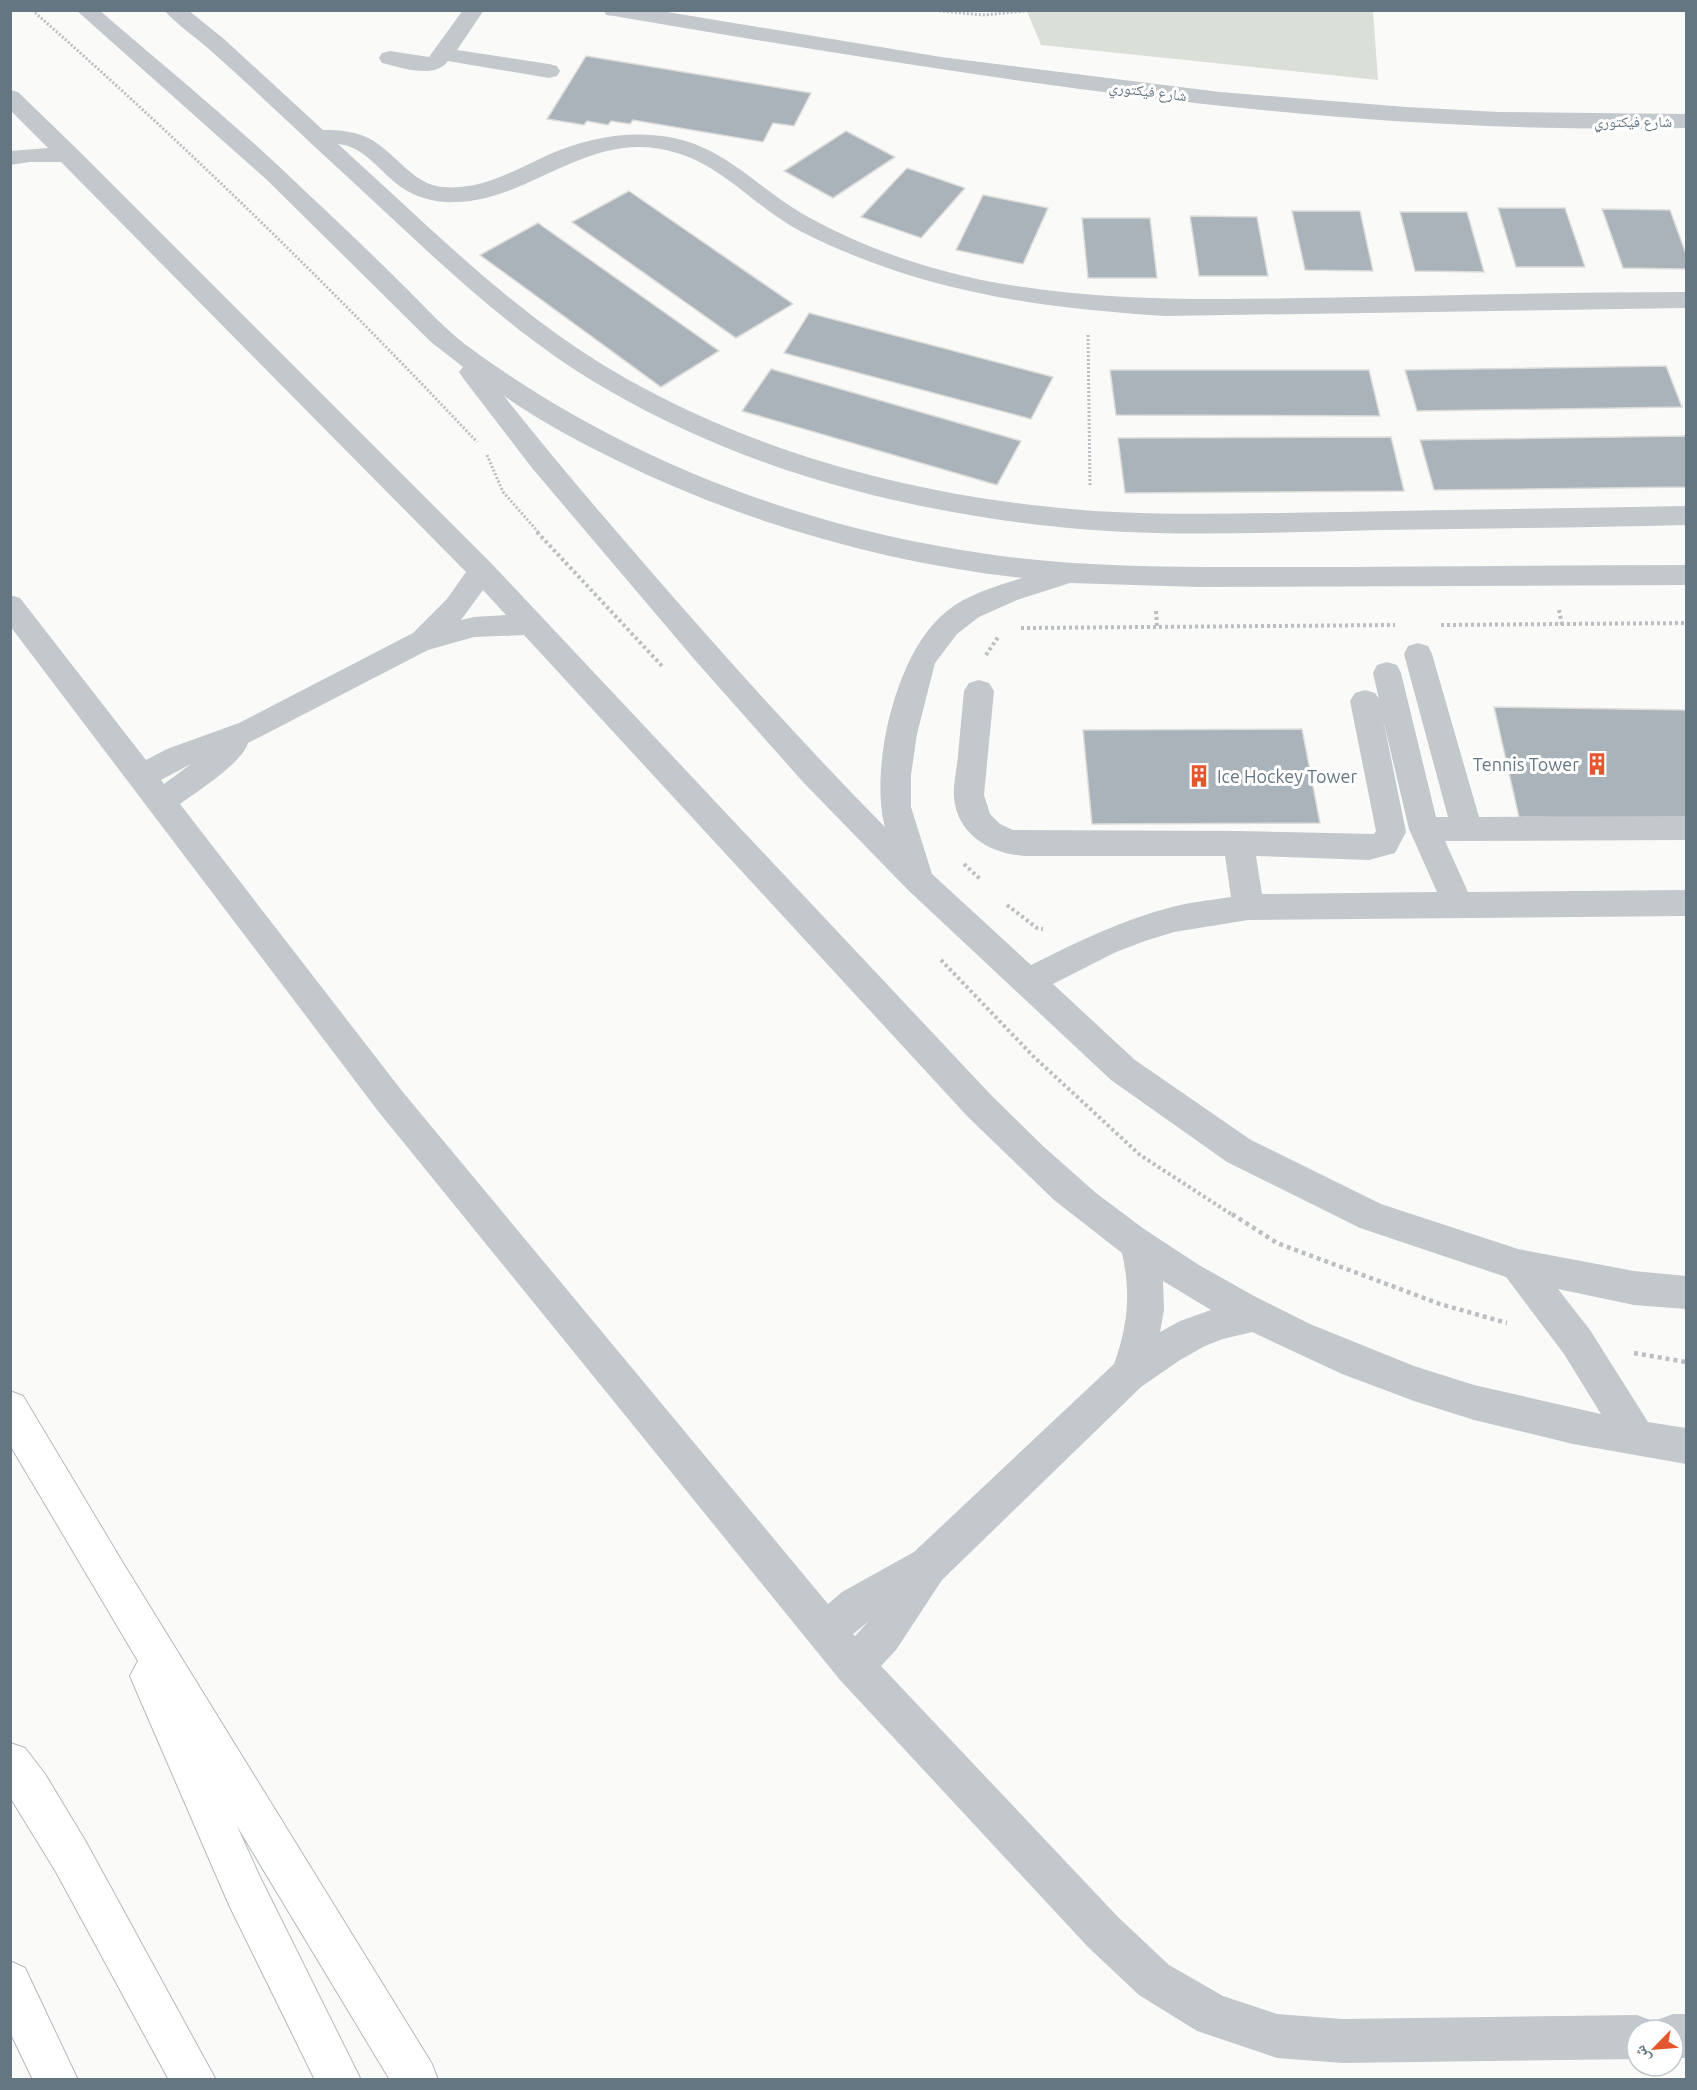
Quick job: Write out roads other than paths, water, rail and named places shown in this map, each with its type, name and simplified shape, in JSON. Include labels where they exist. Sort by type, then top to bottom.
[{"type":"highway","points":[[10,1409],[109,1577],[416,2079]]},
{"type":"highway","points":[[109,1577],[172,1728],[244,1890],[339,2079]]},
{"type":"highway","points":[[10,1763],[30,1789],[70,1857],[194,2079]]},
{"type":"highway","points":[[10,1983],[56,2079]]},
{"type":"street","points":[[86,10],[274,174],[453,347],[541,462],[704,652],[814,774],[919,881],[1123,1070],[1239,1151],[1372,1217],[1518,1265],[1634,1288],[1686,1292]]},
{"type":"street","points":[[174,10],[216,44],[473,280],[556,346],[625,389],[704,428],[791,461],[886,488],[987,508],[1091,520],[1193,523],[1686,516]]},
{"type":"street","points":[[390,58],[428,65],[437,62],[474,10]]},
{"type":"street","name":"شارع فيكتوري","points":[[614,10],[782,28],[949,65],[1203,98],[1346,110],[1491,118],[1686,121]]},
{"type":"street","points":[[443,54],[549,71]]},
{"type":"street","points":[[10,97],[481,570],[1012,1140],[1084,1204],[1186,1275],[1254,1315],[1336,1353],[1433,1390],[1534,1418],[1686,1446]]},
{"type":"street","points":[[10,147],[27,130],[33,118]]},
{"type":"street","points":[[317,136],[357,141],[367,146],[409,183],[421,190],[453,196],[487,190],[578,151],[600,145],[624,141],[671,144],[693,150],[712,159],[778,208],[829,236],[886,260],[950,280],[1006,293],[1088,304],[1166,308],[1686,300]]},
{"type":"street","points":[[10,158],[30,155],[70,155]]},
{"type":"street","points":[[453,347],[528,400],[608,445],[679,478],[756,508],[839,533],[926,553],[999,566],[1070,573],[1153,577],[1551,578],[1686,575]]},
{"type":"street","points":[[418,642],[457,608],[471,590],[481,570]]},
{"type":"street","points":[[919,881],[897,808],[895,792],[898,759],[922,662],[944,631],[975,606],[1070,573]]},
{"type":"street","points":[[10,605],[390,1101],[854,1666],[1103,1932],[1154,1980],[1213,2015],[1277,2036],[1342,2041],[1625,2037]]},
{"type":"street","points":[[150,789],[195,778],[249,731],[418,642],[474,627],[531,624]]},
{"type":"street","points":[[1418,654],[1467,829]]},
{"type":"street","points":[[1387,674],[1424,829],[1458,905]]},
{"type":"street","points":[[979,691],[969,795],[970,808],[977,821],[987,831],[1002,840],[1018,844],[1239,843],[1378,848],[1389,839],[1390,826],[1365,701]]},
{"type":"street","points":[[1424,829],[1686,828]]},
{"type":"street","points":[[1239,843],[1248,907]]},
{"type":"street","points":[[1029,981],[1105,943],[1138,930],[1183,917],[1248,907],[1686,903]]},
{"type":"street","points":[[1128,1375],[1144,1334],[1148,1304],[1137,1242]]},
{"type":"street","points":[[1518,1265],[1577,1342],[1637,1438]]},
{"type":"street","points":[[854,1666],[882,1636],[928,1566],[1128,1375],[1193,1333],[1223,1322],[1254,1315]]},
{"type":"street","points":[[825,1631],[856,1606],[928,1566]]},
{"type":"place","name":"Tennis Tower","points":[[1597,764]]},
{"type":"place","name":"Ice Hockey Tower","points":[[1199,776]]}]
